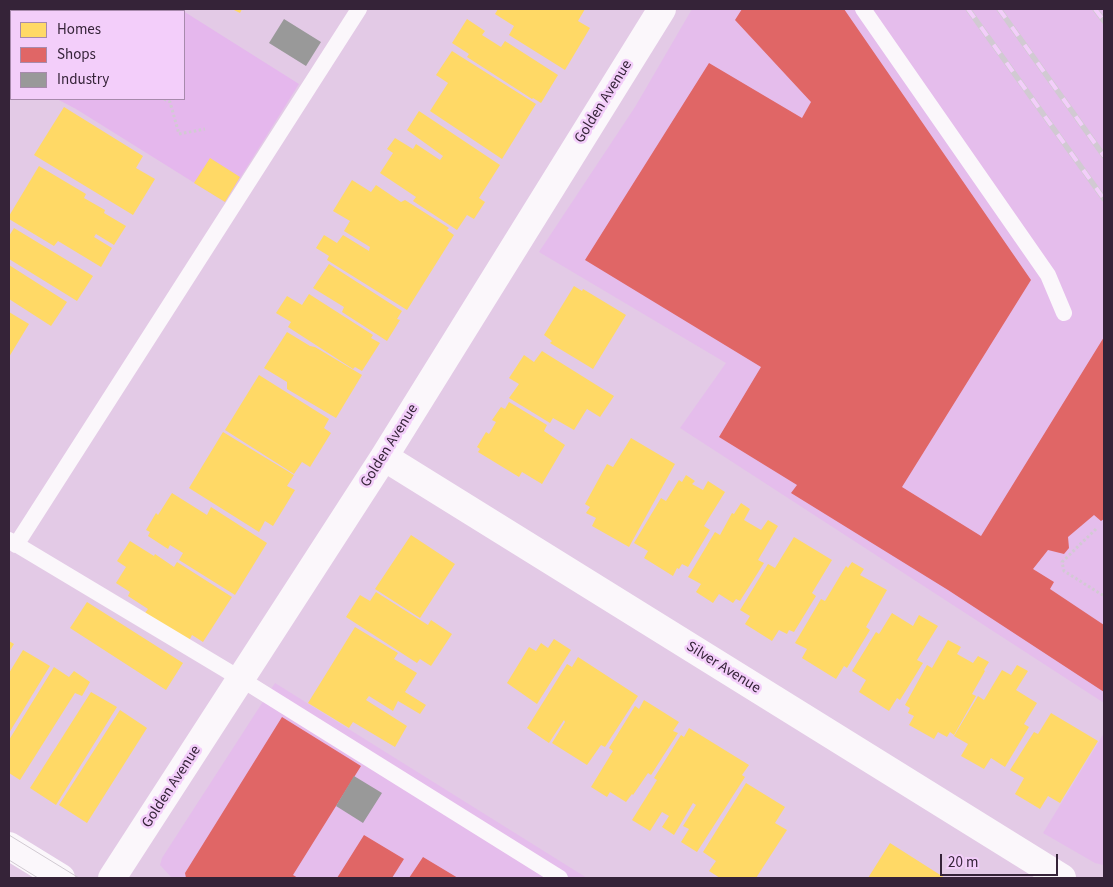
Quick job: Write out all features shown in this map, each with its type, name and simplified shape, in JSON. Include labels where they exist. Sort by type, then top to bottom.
[{"type":"street","name":"Golden Avenue","points":[[112,878],[384,457],[662,9]]},
{"type":"street","name":"Silver Avenue","points":[[384,457],[1062,878]]},
{"type":"street","points":[[9,846],[62,878]]},
{"type":"lane","points":[[358,9],[12,543],[242,678],[560,878]]},
{"type":"lane","points":[[863,9],[1048,275],[1064,313]]},
{"type":"path","points":[[166,100],[170,102],[179,134],[205,129]]},
{"type":"path","points":[[1096,529],[1062,562],[1064,571],[1104,596]]},
{"type":"shaded area","points":[[180,9],[182,10],[96,10]]},
{"type":"shaded area","points":[[692,9],[1104,9],[1104,703],[680,428],[726,363],[539,252],[635,107]]},
{"type":"shaded area","points":[[185,13],[299,84],[225,202],[59,100],[185,100]]},
{"type":"shaded area","points":[[275,683],[587,878],[172,878],[160,865],[162,858]]},
{"type":"shaded area","points":[[1104,733],[1103,865],[1095,863],[1043,833]]},
{"type":"building: Homes","points":[[232,9],[242,9],[240,13]]},
{"type":"building: Homes","points":[[498,9],[585,9],[578,21],[590,28],[565,70],[509,35],[514,26],[495,14]]},
{"type":"building: Homes","points":[[467,19],[485,31],[482,35],[501,47],[505,41],[558,75],[541,103],[467,57],[469,54],[452,43]]},
{"type":"building: Homes","points":[[452,51],[536,104],[502,159],[430,111],[448,83],[436,75]]},
{"type":"building: Homes","points":[[64,107],[143,156],[136,168],[155,179],[133,215],[34,155]]},
{"type":"building: Homes","points":[[419,111],[500,165],[479,198],[485,202],[474,219],[467,215],[457,230],[413,201],[416,197],[380,173],[393,153],[387,149],[395,138],[413,149],[416,144],[440,160],[443,156],[407,130]]},
{"type":"building: Homes","points":[[210,158],[240,177],[225,202],[194,183]]},
{"type":"building: Homes","points":[[39,166],[86,194],[84,198],[105,210],[104,213],[126,226],[114,245],[96,234],[94,237],[112,248],[101,267],[58,241],[54,246],[9,219]]},
{"type":"building: Homes","points":[[352,180],[371,192],[376,185],[401,202],[405,200],[449,228],[447,230],[454,235],[407,310],[327,260],[329,256],[316,248],[324,235],[337,243],[343,235],[369,251],[370,247],[344,231],[350,221],[333,211]]},
{"type":"building: Homes","points":[[14,228],[93,276],[77,301],[9,259],[9,236]]},
{"type":"building: Homes","points":[[329,264],[402,311],[397,319],[400,320],[387,341],[342,312],[344,307],[313,288]]},
{"type":"building: Homes","points":[[9,265],[67,302],[51,326],[9,299]]},
{"type":"building: Homes","points":[[574,286],[582,291],[583,289],[626,315],[593,369],[550,343],[552,341],[544,335]]},
{"type":"building: Homes","points":[[309,294],[373,335],[371,338],[380,343],[362,371],[355,367],[353,369],[288,327],[291,322],[276,313],[287,296],[302,305]]},
{"type":"building: Homes","points":[[9,312],[29,324],[9,357]]},
{"type":"building: Homes","points":[[287,332],[362,375],[336,418],[287,389],[287,382],[264,368]]},
{"type":"building: Homes","points":[[542,351],[614,396],[600,417],[587,409],[574,430],[553,418],[550,423],[509,398],[519,384],[509,378],[524,355],[534,362]]},
{"type":"building: Homes","points":[[259,375],[329,419],[324,428],[331,433],[310,467],[302,462],[294,474],[225,430]]},
{"type":"building: Homes","points":[[509,402],[547,425],[544,431],[565,445],[542,484],[522,472],[519,477],[478,452],[480,449],[477,447],[486,432],[489,434],[496,422],[492,420],[501,407],[505,409]]},
{"type":"building: Homes","points":[[223,432],[294,475],[287,486],[295,490],[273,526],[265,521],[259,532],[189,488]]},
{"type":"building: Homes","points":[[631,438],[675,464],[629,547],[592,526],[596,518],[586,513],[590,507],[585,504],[607,464],[613,467]]},
{"type":"building: Homes","points":[[686,475],[695,481],[692,484],[703,490],[708,481],[725,492],[704,526],[710,530],[688,567],[682,564],[679,569],[677,568],[673,576],[644,558],[648,551],[634,543],[661,498],[666,501],[679,480],[682,482]]},
{"type":"building: Homes","points":[[172,493],[207,515],[211,507],[267,543],[235,595],[179,560],[183,553],[170,545],[168,549],[148,536],[150,532],[146,530],[156,513],[158,515]]},
{"type":"building: Homes","points":[[741,503],[750,509],[744,520],[761,530],[768,520],[778,526],[758,560],[764,563],[740,601],[736,599],[733,603],[719,594],[713,603],[696,592],[701,584],[688,577],[715,532],[720,535],[732,513],[734,514]]},
{"type":"building: Homes","points":[[411,535],[455,564],[420,618],[375,589]]},
{"type":"building: Homes","points":[[794,537],[832,560],[812,593],[816,596],[794,632],[789,630],[787,634],[779,630],[772,641],[745,624],[750,616],[740,610],[768,564],[775,568]]},
{"type":"building: Homes","points":[[130,541],[154,556],[155,554],[174,567],[177,562],[232,597],[203,642],[192,635],[189,641],[145,613],[148,609],[128,596],[130,592],[116,583],[126,567],[117,561]]},
{"type":"building: Homes","points":[[852,562],[864,569],[860,575],[887,590],[866,627],[870,630],[847,668],[844,666],[836,679],[802,658],[807,649],[795,643],[821,599],[825,601],[846,566],[848,568]]},
{"type":"building: Homes","points":[[376,592],[428,625],[431,620],[452,634],[431,666],[420,659],[417,663],[346,617],[360,595],[370,601]]},
{"type":"building: Homes","points":[[87,602],[183,663],[166,690],[70,628]]},
{"type":"building: Homes","points":[[892,613],[913,626],[919,615],[938,626],[917,660],[923,663],[900,700],[897,698],[889,711],[859,692],[866,680],[852,671],[876,632],[879,634]]},
{"type":"building: Homes","points":[[355,627],[398,653],[394,659],[417,673],[405,692],[426,705],[420,714],[398,701],[393,711],[369,696],[366,700],[407,726],[395,747],[353,722],[349,728],[308,703]]},
{"type":"building: Homes","points":[[554,639],[571,650],[537,704],[507,683],[529,647],[536,651],[541,643],[548,648]]},
{"type":"building: Homes","points":[[948,640],[961,647],[957,654],[973,663],[978,656],[989,662],[972,694],[976,696],[954,735],[950,732],[947,737],[938,732],[934,739],[909,725],[914,716],[908,713],[910,708],[905,705],[927,665],[932,668]]},
{"type":"building: Homes","points":[[9,641],[14,644],[9,652]]},
{"type":"building: Homes","points":[[23,650],[50,666],[9,733],[9,673]]},
{"type":"building: Homes","points":[[578,657],[638,696],[605,747],[601,745],[587,765],[552,743],[565,722],[564,720],[549,743],[527,728],[567,664],[572,667]]},
{"type":"building: Homes","points":[[1017,665],[1028,671],[1016,690],[1037,703],[1024,724],[1029,727],[1005,767],[991,758],[984,769],[961,756],[968,744],[954,736],[978,696],[984,700],[1002,670],[1011,675]]},
{"type":"building: Homes","points":[[54,667],[69,677],[74,671],[90,682],[82,696],[75,693],[20,780],[9,773],[9,740]]},
{"type":"building: Homes","points":[[91,692],[117,707],[56,805],[30,788]]},
{"type":"building: Homes","points":[[644,700],[679,722],[673,731],[678,733],[651,775],[648,773],[626,802],[610,792],[607,797],[591,787],[613,751],[609,748],[635,706],[639,709]]},
{"type":"building: Homes","points":[[120,710],[147,728],[87,823],[59,805]]},
{"type":"building: Homes","points":[[1051,713],[1098,741],[1060,803],[1048,796],[1040,809],[1015,794],[1024,778],[1010,770],[1034,732],[1038,734]]},
{"type":"building: Homes","points":[[689,728],[749,765],[742,775],[745,777],[697,852],[681,842],[689,829],[683,826],[696,805],[693,803],[674,835],[662,827],[669,816],[662,812],[650,831],[632,820],[657,780],[654,778],[681,735],[684,737]]},
{"type":"building: Homes","points":[[746,783],[785,807],[775,823],[787,830],[756,878],[720,878],[709,871],[716,861],[703,852]]},
{"type":"building: Homes","points":[[890,843],[945,878],[868,878]]},
{"type":"building: Shops","points":[[742,9],[844,9],[1031,280],[902,487],[981,536],[1104,337],[1104,519],[1101,521],[1094,515],[1068,537],[1069,548],[1064,554],[1048,550],[1033,569],[1054,582],[1050,589],[1104,625],[1104,692],[948,590],[791,493],[797,485],[719,437],[761,367],[585,260],[709,63],[802,118],[811,102],[735,20]]},
{"type":"building: Shops","points":[[282,717],[361,766],[293,875],[298,878],[186,878],[185,873]]},
{"type":"building: Shops","points":[[364,835],[404,859],[392,878],[337,878]]},
{"type":"building: Shops","points":[[423,857],[458,878],[409,878]]},
{"type":"building: Industry","points":[[284,19],[321,42],[306,66],[269,43]]},
{"type":"building: Industry","points":[[354,776],[382,793],[363,823],[336,806]]},
{"type":"tram line","points":[[9,835],[79,878]]},
{"type":"tram line","points":[[9,860],[38,878]]},
{"type":"railway","points":[[968,9],[1104,199]]},
{"type":"railway","points":[[999,9],[1104,156]]},
{"type":"railway","points":[[1095,9],[1104,21]]}]
